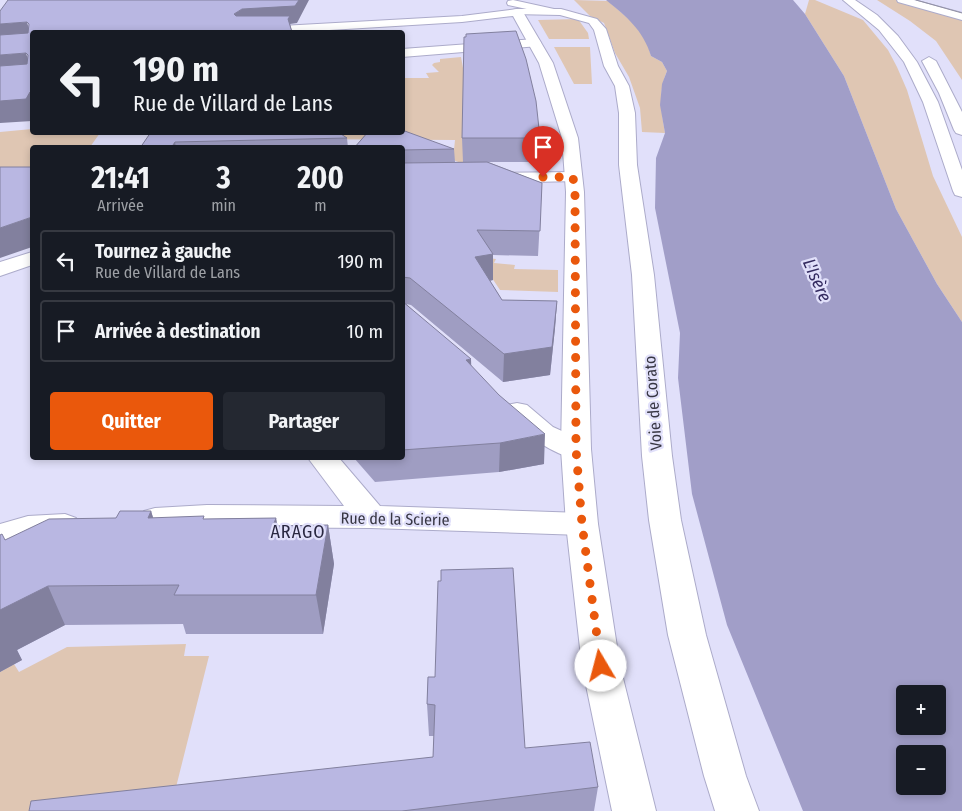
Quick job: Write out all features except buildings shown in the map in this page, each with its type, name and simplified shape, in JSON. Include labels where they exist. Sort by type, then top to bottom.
[{"type":"main road","points":[[848,0],[866,11],[884,26],[898,42],[925,90],[951,169],[962,191]]},
{"type":"main road","points":[[861,0],[902,28]]},
{"type":"main road","points":[[902,0],[962,18]]},
{"type":"main road","points":[[276,30],[462,18],[517,11]]},
{"type":"main road","points":[[462,18],[476,19],[517,11]]},
{"type":"main road","points":[[517,11],[546,63],[570,138],[575,192],[576,449],[582,524],[601,666],[634,811]]},
{"type":"main road","name":"Voie de Corato","points":[[517,11],[559,12]]},
{"type":"main road","name":"Voie de Corato","points":[[517,11],[559,12],[588,19],[598,25],[611,66],[622,86],[626,100],[628,165],[643,275],[657,456],[665,520],[687,635],[725,776],[737,811]]},
{"type":"main road","points":[[405,53],[535,43]]},
{"type":"main road","points":[[923,52],[946,93],[962,130]]},
{"type":"main road","points":[[468,178],[573,177]]},
{"type":"main road","points":[[0,269],[30,259]]},
{"type":"main road","points":[[498,394],[543,433],[576,449]]},
{"type":"main road","points":[[325,460],[371,518]]},
{"type":"main road","name":"Rue de la Scierie","points":[[0,536],[28,528],[207,516],[582,524]]},
{"type":"shaded area","points":[[574,0],[608,1],[631,21],[646,39],[651,56],[662,62],[667,71],[661,94],[665,133],[642,132],[640,108],[629,77],[615,53],[604,23],[590,16]]},
{"type":"shaded area","points":[[809,0],[815,0],[863,20],[888,50],[897,67],[907,90],[933,176],[962,237],[962,322],[937,284],[896,209],[844,76],[805,14]]},
{"type":"shaded area","points":[[877,0],[899,0],[962,18],[962,80],[936,41],[910,21]]},
{"type":"shaded area","points":[[578,19],[588,33],[589,39],[549,39],[538,20]]},
{"type":"shaded area","points":[[554,47],[590,47],[592,84],[574,84]]},
{"type":"shaded area","points":[[461,57],[480,162],[461,163],[453,160],[455,140],[292,139],[274,143],[211,135],[405,135],[405,78],[429,78],[426,73],[439,72],[432,65],[440,62],[440,59]]},
{"type":"shaded area","points":[[30,129],[30,135],[99,135],[91,145],[30,145],[30,172],[0,172],[0,132]]},
{"type":"shaded area","points":[[488,258],[496,259],[494,263],[515,265],[514,269],[558,270],[558,292],[500,290],[486,269]]},
{"type":"shaded area","points":[[186,644],[184,656],[209,656],[170,811],[0,811],[0,672],[14,664],[19,672],[67,647]]},
{"type":"water","name":"L'Isère","points":[[606,0],[793,0],[805,14],[844,76],[896,209],[937,284],[962,322],[962,811],[803,811],[727,625],[692,494],[678,378],[680,333],[655,208],[656,158],[665,133],[660,105],[662,84],[667,71],[662,62],[651,56],[639,31]]},
{"type":"tram line","points":[[916,0],[962,13]]},
{"type":"district","name":"ARAGO","points":[[298,532]]},
{"type":"route","points":[[543,177],[573,177],[575,192],[576,449],[582,524],[601,666]]}]
